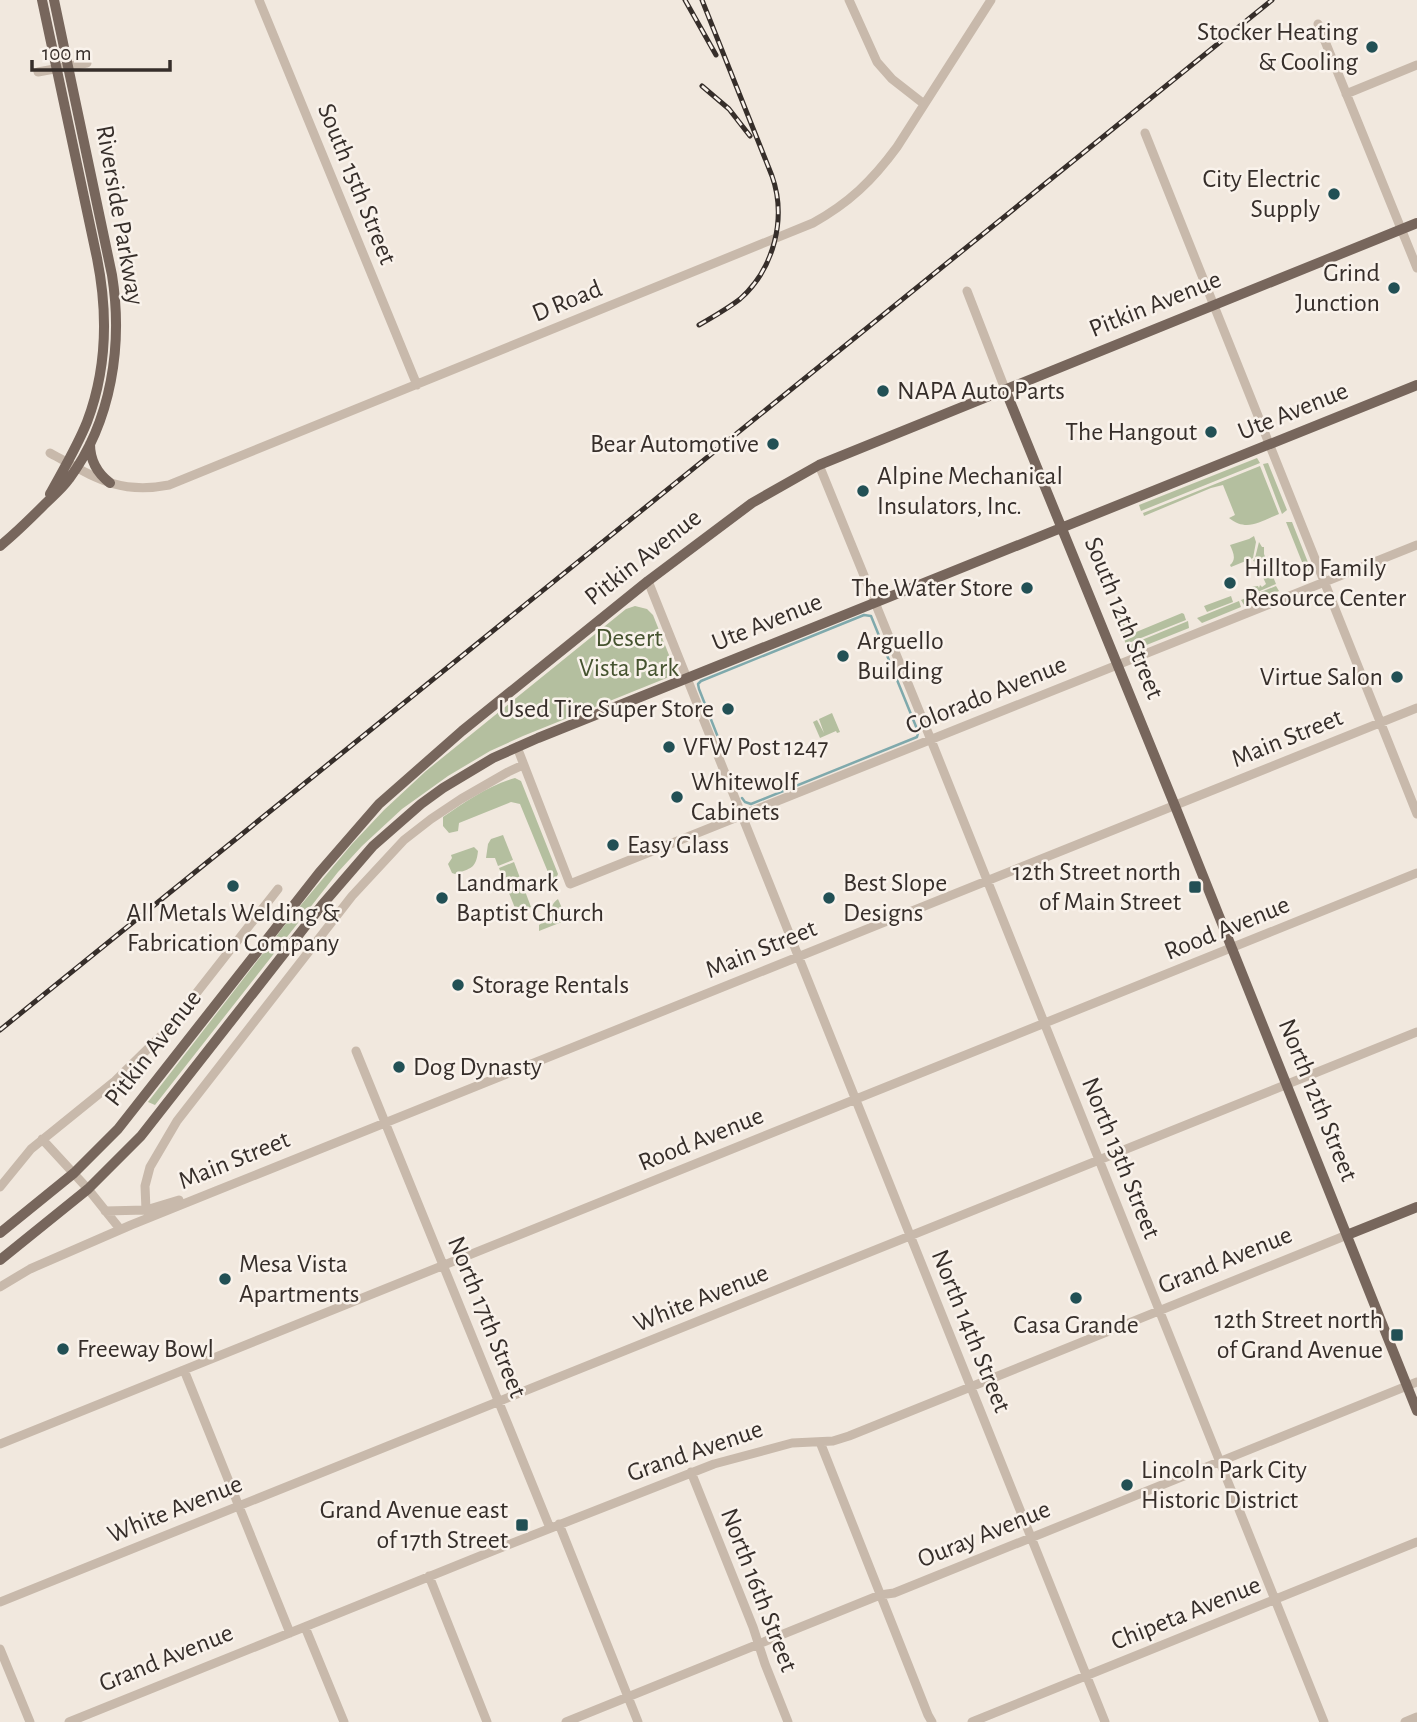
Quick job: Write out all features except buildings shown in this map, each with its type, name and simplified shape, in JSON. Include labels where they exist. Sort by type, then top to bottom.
[{"type":"main road","name":"Riverside Parkway","points":[[42,0],[99,267],[105,316],[104,350],[97,387],[72,465]]},
{"type":"main road","name":"Riverside Parkway","points":[[0,546],[43,505],[90,443],[109,390],[115,351],[117,316],[111,266],[54,0]]},
{"type":"main road","name":"Pitkin Avenue","points":[[0,1233],[74,1173],[118,1129],[319,873],[379,804],[462,731],[648,581],[752,503],[819,465],[1417,223]]},
{"type":"main road","name":"Ute Avenue","points":[[0,1260],[88,1189],[141,1136],[322,905],[373,846],[421,804],[467,772],[517,747],[1417,385]]},
{"type":"main road","name":"South 12th Street","points":[[1005,389],[1175,806]]},
{"type":"main road","points":[[90,443],[93,464],[110,483]]},
{"type":"main road","name":"North 12th Street","points":[[1175,806],[1347,1235],[1412,1385],[1417,1411]]},
{"type":"main road","name":"Grand Avenue","points":[[1347,1235],[1417,1207]]},
{"type":"street","points":[[849,0],[877,62],[892,79],[925,104]]},
{"type":"street","name":"D Road","points":[[50,453],[110,483],[128,488],[169,485],[795,231],[827,215],[869,181],[897,147],[991,0]]},
{"type":"street","name":"South 15th Street","points":[[262,1],[417,384]]},
{"type":"street","points":[[1318,24],[1417,268]]},
{"type":"street","points":[[38,72],[87,63]]},
{"type":"street","points":[[1346,94],[1417,65]]},
{"type":"street","points":[[1145,133],[1417,814]]},
{"type":"street","name":"South 12th Street","points":[[967,292],[1005,389]]},
{"type":"street","name":"North 13th Street","points":[[819,465],[1324,1722]]},
{"type":"street","name":"Colorado Avenue","points":[[523,765],[570,884],[1417,545]]},
{"type":"street","name":"North 14th Street","points":[[648,581],[1105,1722]]},
{"type":"street","name":"Main Street","points":[[0,1287],[30,1269],[120,1229],[1417,708]]},
{"type":"street","points":[[146,1210],[145,1186],[150,1167],[177,1121],[352,896],[404,840],[461,799],[523,765],[517,747]]},
{"type":"street","name":"Rood Avenue","points":[[0,1444],[1417,873]]},
{"type":"street","points":[[0,1187],[31,1149],[115,1082],[169,1028],[278,889]]},
{"type":"street","name":"White Avenue","points":[[0,1602],[1417,1032]]},
{"type":"street","name":"North 17th Street","points":[[356,1051],[499,1402],[638,1722]]},
{"type":"street","points":[[42,1139],[120,1229]]},
{"type":"street","points":[[105,1211],[146,1210],[231,1185]]},
{"type":"street","name":"Grand Avenue","points":[[69,1722],[691,1472],[792,1443],[833,1441],[849,1436],[1347,1235]]},
{"type":"street","points":[[184,1370],[290,1633]]},
{"type":"street","name":"Ouray Avenue","points":[[566,1722],[1412,1385]]},
{"type":"street","points":[[820,1442],[932,1722]]},
{"type":"street","name":"North 16th Street","points":[[691,1472],[760,1644],[788,1722]]},
{"type":"street","name":"Chipeta Avenue","points":[[972,1722],[1417,1542]]},
{"type":"street","points":[[429,1576],[487,1722]]},
{"type":"street","points":[[305,1627],[344,1722]]},
{"type":"street","points":[[0,1649],[30,1722]]},
{"type":"street","points":[[1405,1722],[1417,1717]]},
{"type":"green space","points":[[1257,458],[1260,463],[1141,511],[1139,505]]},
{"type":"green space","points":[[1268,463],[1287,510],[1282,514],[1263,464]]},
{"type":"green space","points":[[1260,466],[1279,514],[1253,524],[1235,522],[1229,518],[1235,515],[1223,485],[1144,516],[1143,513]]},
{"type":"green space","points":[[1286,522],[1292,522],[1311,570],[1306,572]]},
{"type":"green space","points":[[1254,536],[1256,542],[1253,558],[1231,567],[1234,558],[1230,545]]},
{"type":"green space","points":[[1259,542],[1264,547],[1264,554],[1276,584],[1246,597],[1244,589],[1259,588],[1260,585],[1262,587],[1266,584],[1256,562],[1253,561]]},
{"type":"green space","points":[[1276,586],[1279,591],[1244,605],[1241,600]]},
{"type":"green space","points":[[1231,596],[1233,602],[1207,612],[1204,606]]},
{"type":"green space","points":[[1239,601],[1241,607],[1202,623],[1197,618]]},
{"type":"green space","name":"Desert Vista Park","points":[[635,606],[647,609],[653,615],[675,670],[674,675],[490,751],[448,776],[402,809],[338,872],[155,1105],[148,1102],[295,912],[384,810],[426,771],[626,609]]},
{"type":"green space","points":[[1182,613],[1186,620],[1126,644],[1114,616],[1120,614],[1129,635]]},
{"type":"green space","points":[[1188,621],[1189,628],[1129,652],[1127,646]]},
{"type":"green space","points":[[832,713],[840,732],[836,731],[820,738],[813,722],[817,720],[824,733],[819,719]]},
{"type":"green space","points":[[515,778],[521,781],[558,874],[555,881],[552,882],[520,804],[511,802],[459,823],[458,831],[449,833],[443,826],[443,817],[487,789]]},
{"type":"green space","points":[[503,835],[513,860],[498,866],[495,858],[486,858],[488,844],[491,839]]},
{"type":"green space","points":[[474,847],[478,851],[474,865],[452,873],[448,864],[451,855]]},
{"type":"green space","points":[[514,862],[531,907],[517,913],[499,868]]},
{"type":"green space","points":[[558,899],[567,920],[539,931],[539,925],[547,918],[552,905]]},
{"type":"waterway","points":[[723,750],[699,689],[698,684],[701,681],[864,615],[871,616],[917,729],[917,737],[751,804],[742,798]]},
{"type":"railway","points":[[685,0],[716,55]]},
{"type":"railway","points":[[699,325],[725,310],[752,287],[769,258],[778,209],[772,176],[702,0]]},
{"type":"railway","points":[[0,1030],[1272,0]]},
{"type":"railway","points":[[702,86],[729,109],[750,136]]},
{"type":"place","name":"Stocker Heating & Cooling","points":[[1372,47]]},
{"type":"place","name":"City Electric Supply","points":[[1334,194]]},
{"type":"place","name":"Grind Junction","points":[[1394,288]]},
{"type":"place","name":"NAPA Auto Parts","points":[[883,391]]},
{"type":"place","name":"The Hangout","points":[[1211,432]]},
{"type":"place","name":"Bear Automotive","points":[[773,444]]},
{"type":"place","name":"Alpine Mechanical Insulators, Inc.","points":[[863,491]]},
{"type":"place","name":"Hilltop Family Resource Center","points":[[1230,583]]},
{"type":"place","name":"The Water Store","points":[[1027,588]]},
{"type":"place","name":"Arguello Building","points":[[843,656]]},
{"type":"place","name":"Virtue Salon","points":[[1397,677]]},
{"type":"place","name":"Used Tire Super Store","points":[[728,709]]},
{"type":"place","name":"VFW Post 1247","points":[[669,747]]},
{"type":"place","name":"Whitewolf Cabinets","points":[[677,797]]},
{"type":"place","name":"Easy Glass","points":[[613,845]]},
{"type":"place","name":"All Metals Welding & Fabrication Company","points":[[233,886]]},
{"type":"place","name":"12th Street north of Main Street","points":[[1195,887]]},
{"type":"place","name":"Landmark Baptist Church","points":[[442,898]]},
{"type":"place","name":"Best Slope Designs","points":[[829,898]]},
{"type":"place","name":"Storage Rentals","points":[[458,985]]},
{"type":"place","name":"Dog Dynasty","points":[[399,1067]]},
{"type":"place","name":"Mesa Vista Apartments","points":[[225,1279]]},
{"type":"place","name":"Casa Grande","points":[[1076,1298]]},
{"type":"place","name":"12th Street north of Grand Avenue","points":[[1397,1335]]},
{"type":"place","name":"Freeway Bowl","points":[[63,1349]]},
{"type":"place","name":"Lincoln Park City Historic District","points":[[1127,1485]]},
{"type":"place","name":"Grand Avenue east of 17th Street","points":[[522,1525]]}]
